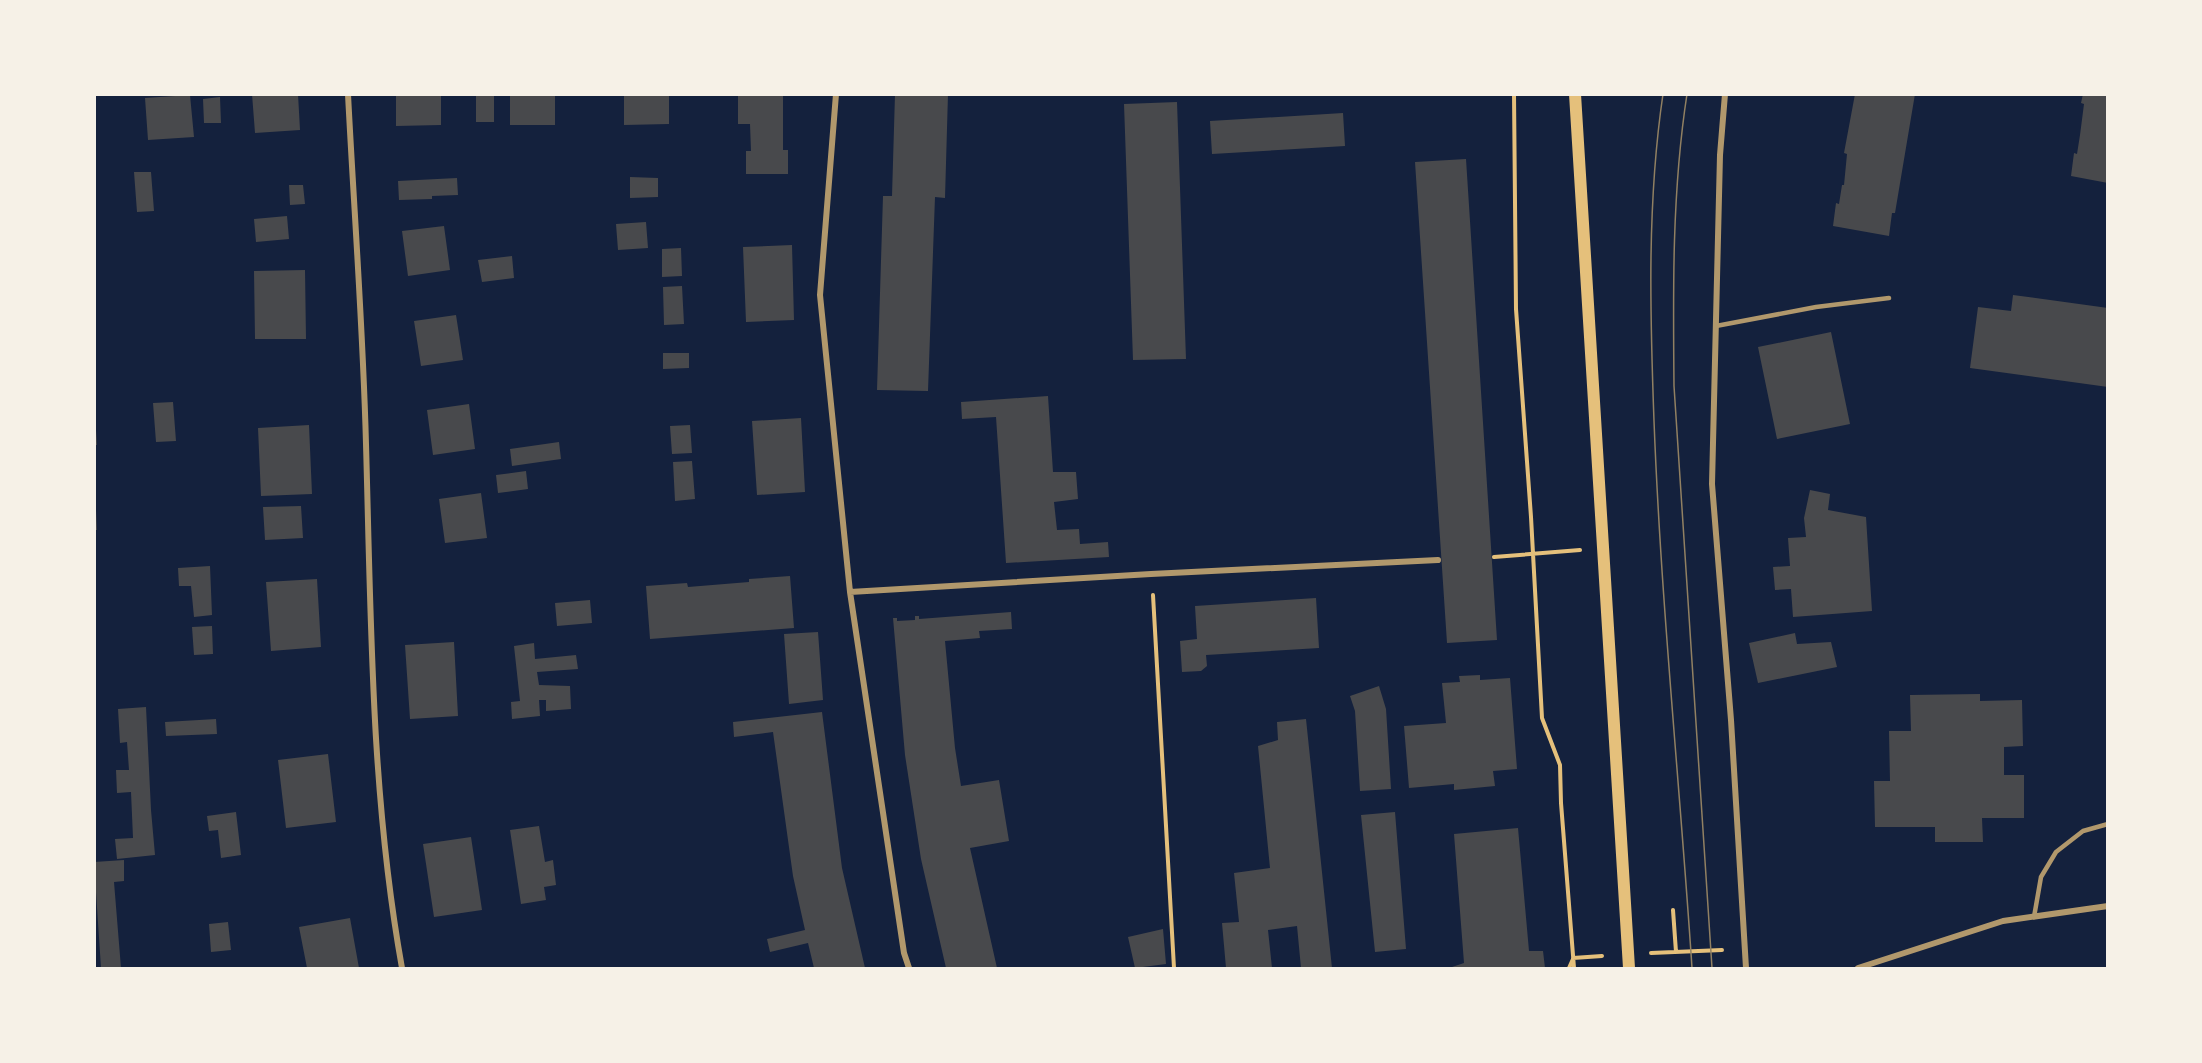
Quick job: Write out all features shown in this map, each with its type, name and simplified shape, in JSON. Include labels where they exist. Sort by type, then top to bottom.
[{"type":"main road","points":[[1575,94],[1605,549],[1629,969]]},
{"type":"street","points":[[348,94],[366,438],[373,702],[392,912],[402,969]]},
{"type":"street","points":[[836,94],[820,295],[850,592],[904,953],[909,969]]},
{"type":"street","points":[[1725,94],[1720,155],[1712,484],[1731,720],[1746,969]]},
{"type":"street","points":[[850,592],[1438,560]]},
{"type":"street","points":[[1858,969],[2003,921],[2108,906]]},
{"type":"lane","points":[[1716,326],[1816,307],[1889,298]]},
{"type":"lane","points":[[2034,917],[2041,877],[2056,852],[2083,831],[2108,824]]},
{"type":"path","points":[[1514,94],[1516,309],[1542,718],[1560,765],[1574,969]]},
{"type":"path","points":[[1494,557],[1605,549]]},
{"type":"path","points":[[1151,574],[1174,969]]},
{"type":"path","points":[[1673,910],[1676,952]]},
{"type":"path","points":[[1573,958],[1744,949]]},
{"type":"path","points":[[1569,969],[1573,958]]},
{"type":"building","points":[[252,94],[298,94],[300,130],[255,133]]},
{"type":"building","points":[[396,94],[441,94],[441,125],[396,126]]},
{"type":"building","points":[[476,94],[494,94],[494,122],[476,122]]},
{"type":"building","points":[[510,94],[555,94],[555,125],[510,125]]},
{"type":"building","points":[[624,94],[669,94],[669,124],[624,125]]},
{"type":"building","points":[[738,94],[783,94],[783,150],[788,150],[788,174],[746,174],[746,151],[751,151],[750,124],[738,124]]},
{"type":"building","points":[[895,94],[948,94],[945,198],[935,197],[928,391],[877,390],[883,196],[892,196]]},
{"type":"building","points":[[1855,94],[1915,94],[1889,236],[1833,226],[1836,203],[1839,204],[1842,185],[1844,185],[1847,154],[1844,153]]},
{"type":"building","points":[[2083,94],[2108,94],[2108,183],[2071,176],[2074,153],[2077,154],[2080,135]]},
{"type":"building","points":[[190,95],[194,137],[148,140],[145,98]]},
{"type":"building","points":[[220,97],[221,123],[204,123],[203,99]]},
{"type":"building","points":[[1177,102],[1186,359],[1133,360],[1124,104]]},
{"type":"building","points":[[1343,113],[1345,146],[1212,154],[1210,121]]},
{"type":"building","points":[[1466,159],[1497,640],[1447,643],[1415,162]]},
{"type":"building","points":[[134,172],[151,172],[154,211],[137,212]]},
{"type":"building","points":[[630,177],[658,178],[658,197],[630,198]]},
{"type":"building","points":[[457,178],[458,195],[399,200],[398,181]]},
{"type":"building","points":[[289,185],[303,185],[305,204],[290,205]]},
{"type":"building","points":[[287,216],[289,239],[256,242],[254,219]]},
{"type":"building","points":[[646,222],[648,248],[618,250],[616,224]]},
{"type":"building","points":[[444,226],[450,270],[408,276],[402,231]]},
{"type":"building","points":[[792,245],[794,320],[746,322],[743,247]]},
{"type":"building","points":[[681,248],[682,276],[662,277],[662,249]]},
{"type":"building","points":[[512,256],[514,278],[482,282],[478,260]]},
{"type":"building","points":[[305,270],[306,339],[255,339],[254,271]]},
{"type":"building","points":[[682,286],[684,324],[664,325],[663,287]]},
{"type":"building","points":[[2013,295],[2108,308],[2108,387],[1970,368],[1978,307],[2011,311]]},
{"type":"building","points":[[456,315],[463,360],[421,366],[414,321]]},
{"type":"building","points":[[1831,332],[1850,424],[1777,439],[1758,347]]},
{"type":"building","points":[[663,353],[689,353],[689,368],[663,369]]},
{"type":"building","points":[[1048,396],[1053,472],[1076,472],[1078,499],[1054,502],[1057,530],[1079,529],[1080,544],[1108,542],[1109,557],[1006,563],[996,417],[962,419],[961,402]]},
{"type":"building","points":[[173,402],[176,441],[156,442],[153,403]]},
{"type":"building","points":[[469,404],[475,449],[433,455],[427,410]]},
{"type":"building","points":[[801,418],[805,492],[757,495],[752,421]]},
{"type":"building","points":[[309,425],[312,494],[261,496],[258,428]]},
{"type":"building","points":[[690,425],[692,453],[672,454],[670,426]]},
{"type":"building","points":[[94,430],[96,430],[97,445],[94,445]]},
{"type":"building","points":[[559,442],[561,459],[512,466],[510,449]]},
{"type":"building","points":[[692,461],[695,499],[675,501],[673,462]]},
{"type":"building","points":[[526,471],[528,489],[498,493],[496,475]]},
{"type":"building","points":[[1810,490],[1830,494],[1828,510],[1866,517],[1872,611],[1793,617],[1791,589],[1775,590],[1773,567],[1790,566],[1788,538],[1806,537],[1804,518]]},
{"type":"building","points":[[481,493],[487,538],[445,543],[439,499]]},
{"type":"building","points":[[301,506],[303,538],[265,540],[263,507]]},
{"type":"building","points":[[94,510],[96,510],[97,530],[94,530]]},
{"type":"building","points":[[210,566],[212,615],[194,617],[191,586],[179,586],[178,568]]},
{"type":"building","points":[[790,576],[794,628],[650,639],[646,586],[687,583],[688,587]]},
{"type":"building","points":[[317,579],[321,647],[271,651],[266,582]]},
{"type":"building","points":[[1316,598],[1319,648],[1206,655],[1207,666],[1201,671],[1182,672],[1180,641],[1197,639],[1195,606]]},
{"type":"building","points":[[590,600],[592,623],[557,626],[555,603]]},
{"type":"building","points":[[1011,612],[1012,629],[979,631],[980,638],[945,641],[961,786],[999,780],[1009,841],[970,848],[997,968],[946,968],[921,859],[905,755],[893,618],[897,618],[897,621],[915,620],[915,616],[919,616],[919,619]]},
{"type":"building","points":[[212,626],[213,654],[194,655],[192,627]]},
{"type":"building","points":[[818,632],[823,700],[789,704],[784,634]]},
{"type":"building","points":[[1795,633],[1797,644],[1831,642],[1837,667],[1758,683],[1749,643]]},
{"type":"building","points":[[454,642],[458,716],[410,719],[405,645]]},
{"type":"building","points":[[534,643],[535,659],[576,655],[578,669],[537,672],[539,685],[570,686],[571,709],[546,711],[546,700],[539,700],[540,716],[512,719],[511,702],[520,701],[514,646]]},
{"type":"building","points":[[1480,675],[1480,680],[1510,678],[1517,769],[1493,771],[1495,786],[1454,790],[1454,784],[1409,788],[1404,726],[1446,723],[1442,683],[1460,682],[1459,676]]},
{"type":"building","points":[[1379,686],[1386,709],[1391,789],[1360,791],[1355,711],[1350,696]]},
{"type":"building","points":[[1980,694],[1980,701],[2022,700],[2023,746],[2004,747],[2004,775],[2024,775],[2024,818],[1982,818],[1983,842],[1935,842],[1935,827],[1875,827],[1874,781],[1890,781],[1889,731],[1911,731],[1910,695]]},
{"type":"building","points":[[146,707],[155,855],[117,859],[115,839],[133,838],[131,792],[117,793],[116,770],[129,770],[127,742],[120,743],[118,709]]},
{"type":"building","points":[[822,712],[842,868],[865,968],[814,968],[808,943],[770,952],[767,939],[805,930],[793,876],[773,732],[734,737],[733,722]]},
{"type":"building","points":[[216,719],[217,734],[166,736],[165,722]]},
{"type":"building","points":[[1306,719],[1332,968],[1301,968],[1297,926],[1268,930],[1272,968],[1226,968],[1222,923],[1239,922],[1234,873],[1270,868],[1258,746],[1278,740],[1277,722]]},
{"type":"building","points":[[328,754],[336,822],[286,828],[278,760]]},
{"type":"building","points":[[236,812],[241,855],[221,858],[218,830],[209,831],[207,816]]},
{"type":"building","points":[[1395,812],[1406,949],[1375,952],[1361,815]]},
{"type":"building","points":[[539,826],[545,862],[553,860],[556,885],[544,887],[546,900],[521,904],[510,830]]},
{"type":"building","points":[[1518,828],[1529,951],[1543,951],[1545,968],[1449,968],[1464,963],[1454,834]]},
{"type":"building","points":[[471,837],[482,910],[434,917],[423,844]]},
{"type":"building","points":[[124,860],[124,881],[114,882],[121,968],[101,968],[94,862]]},
{"type":"building","points":[[350,918],[359,968],[307,968],[299,927]]},
{"type":"building","points":[[228,922],[231,950],[211,952],[209,924]]},
{"type":"building","points":[[1163,929],[1166,964],[1135,968],[1128,937]]},
{"type":"tram line","points":[[1663,94],[1652,216],[1653,380],[1661,558],[1692,968]]},
{"type":"tram line","points":[[1687,94],[1676,203],[1674,386],[1712,968]]}]
